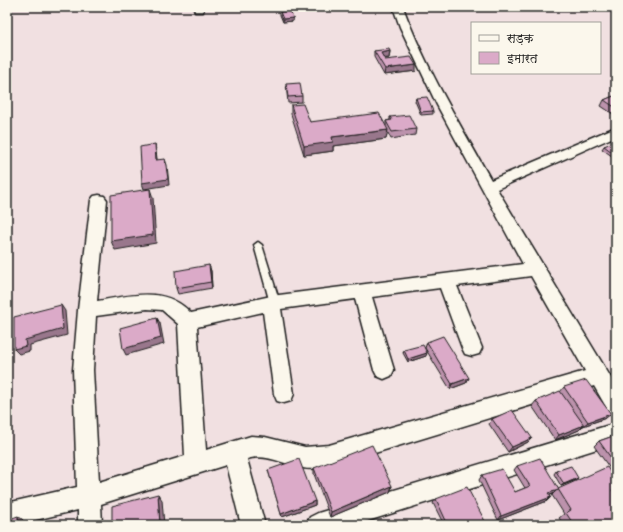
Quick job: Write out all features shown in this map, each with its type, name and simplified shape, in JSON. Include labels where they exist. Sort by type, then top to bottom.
[{"type":"street","points":[[398,7],[404,27],[443,104],[488,187],[616,405]]},
{"type":"street","points":[[488,187],[616,131]]},
{"type":"street","points":[[90,525],[84,370],[87,310],[99,200]]},
{"type":"street","points":[[188,322],[273,303],[535,269]]},
{"type":"street","points":[[446,280],[472,348]]},
{"type":"street","points":[[361,292],[384,370]]},
{"type":"street","points":[[87,310],[144,303],[163,303],[176,309],[188,322],[196,464]]},
{"type":"street","points":[[273,303],[284,394]]},
{"type":"street","points":[[7,515],[89,496],[251,447],[265,448],[305,458],[329,456],[598,376]]},
{"type":"street","points":[[318,525],[616,433]]},
{"type":"street","points":[[234,452],[253,525]]},
{"type":"lane","points":[[258,245],[273,303]]},
{"type":"building","points":[[290,11],[293,18],[283,19],[280,12]]},
{"type":"building","points":[[389,49],[390,51],[381,53],[385,60],[411,57],[416,65],[385,69],[374,51]]},
{"type":"building","points":[[300,83],[302,96],[288,97],[286,84]]},
{"type":"building","points":[[616,95],[616,108],[604,100]]},
{"type":"building","points":[[427,97],[433,111],[421,112],[416,98]]},
{"type":"building","points":[[303,104],[310,122],[379,113],[388,130],[332,137],[333,142],[304,146],[291,105]]},
{"type":"building","points":[[409,115],[416,129],[392,132],[386,121],[392,120],[390,117]]},
{"type":"building","points":[[614,142],[616,143],[616,155],[604,146]]},
{"type":"building","points":[[155,144],[156,160],[165,159],[168,179],[142,183],[140,147]]},
{"type":"building","points":[[150,189],[153,235],[111,241],[111,195]]},
{"type":"building","points":[[209,265],[211,282],[176,288],[175,271]]},
{"type":"building","points":[[61,305],[63,329],[25,340],[26,346],[14,349],[14,317]]},
{"type":"building","points":[[157,318],[161,338],[123,349],[120,328]]},
{"type":"building","points":[[443,336],[469,378],[452,384],[427,342]]},
{"type":"building","points":[[423,345],[427,353],[408,359],[404,350]]},
{"type":"building","points":[[586,380],[611,414],[588,422],[564,387]]},
{"type":"building","points":[[560,391],[584,425],[559,435],[536,401]]},
{"type":"building","points":[[512,410],[532,438],[512,447],[492,419]]},
{"type":"building","points":[[616,435],[616,465],[599,441]]},
{"type":"building","points":[[372,445],[392,486],[331,512],[314,468]]},
{"type":"building","points":[[540,458],[559,490],[548,493],[551,497],[501,516],[482,475],[502,469],[515,492],[530,486],[517,466]]},
{"type":"building","points":[[299,459],[315,501],[281,514],[268,470]]},
{"type":"building","points":[[571,466],[578,478],[564,484],[556,471]]},
{"type":"building","points":[[607,467],[616,481],[616,488],[612,490],[616,495],[616,525],[574,525],[566,513],[571,510],[558,489]]},
{"type":"building","points":[[467,487],[487,525],[448,525],[436,499]]},
{"type":"building","points":[[158,494],[160,525],[112,525],[112,506]]},
{"type":"building","points":[[18,516],[18,525],[7,525],[7,520]]}]
